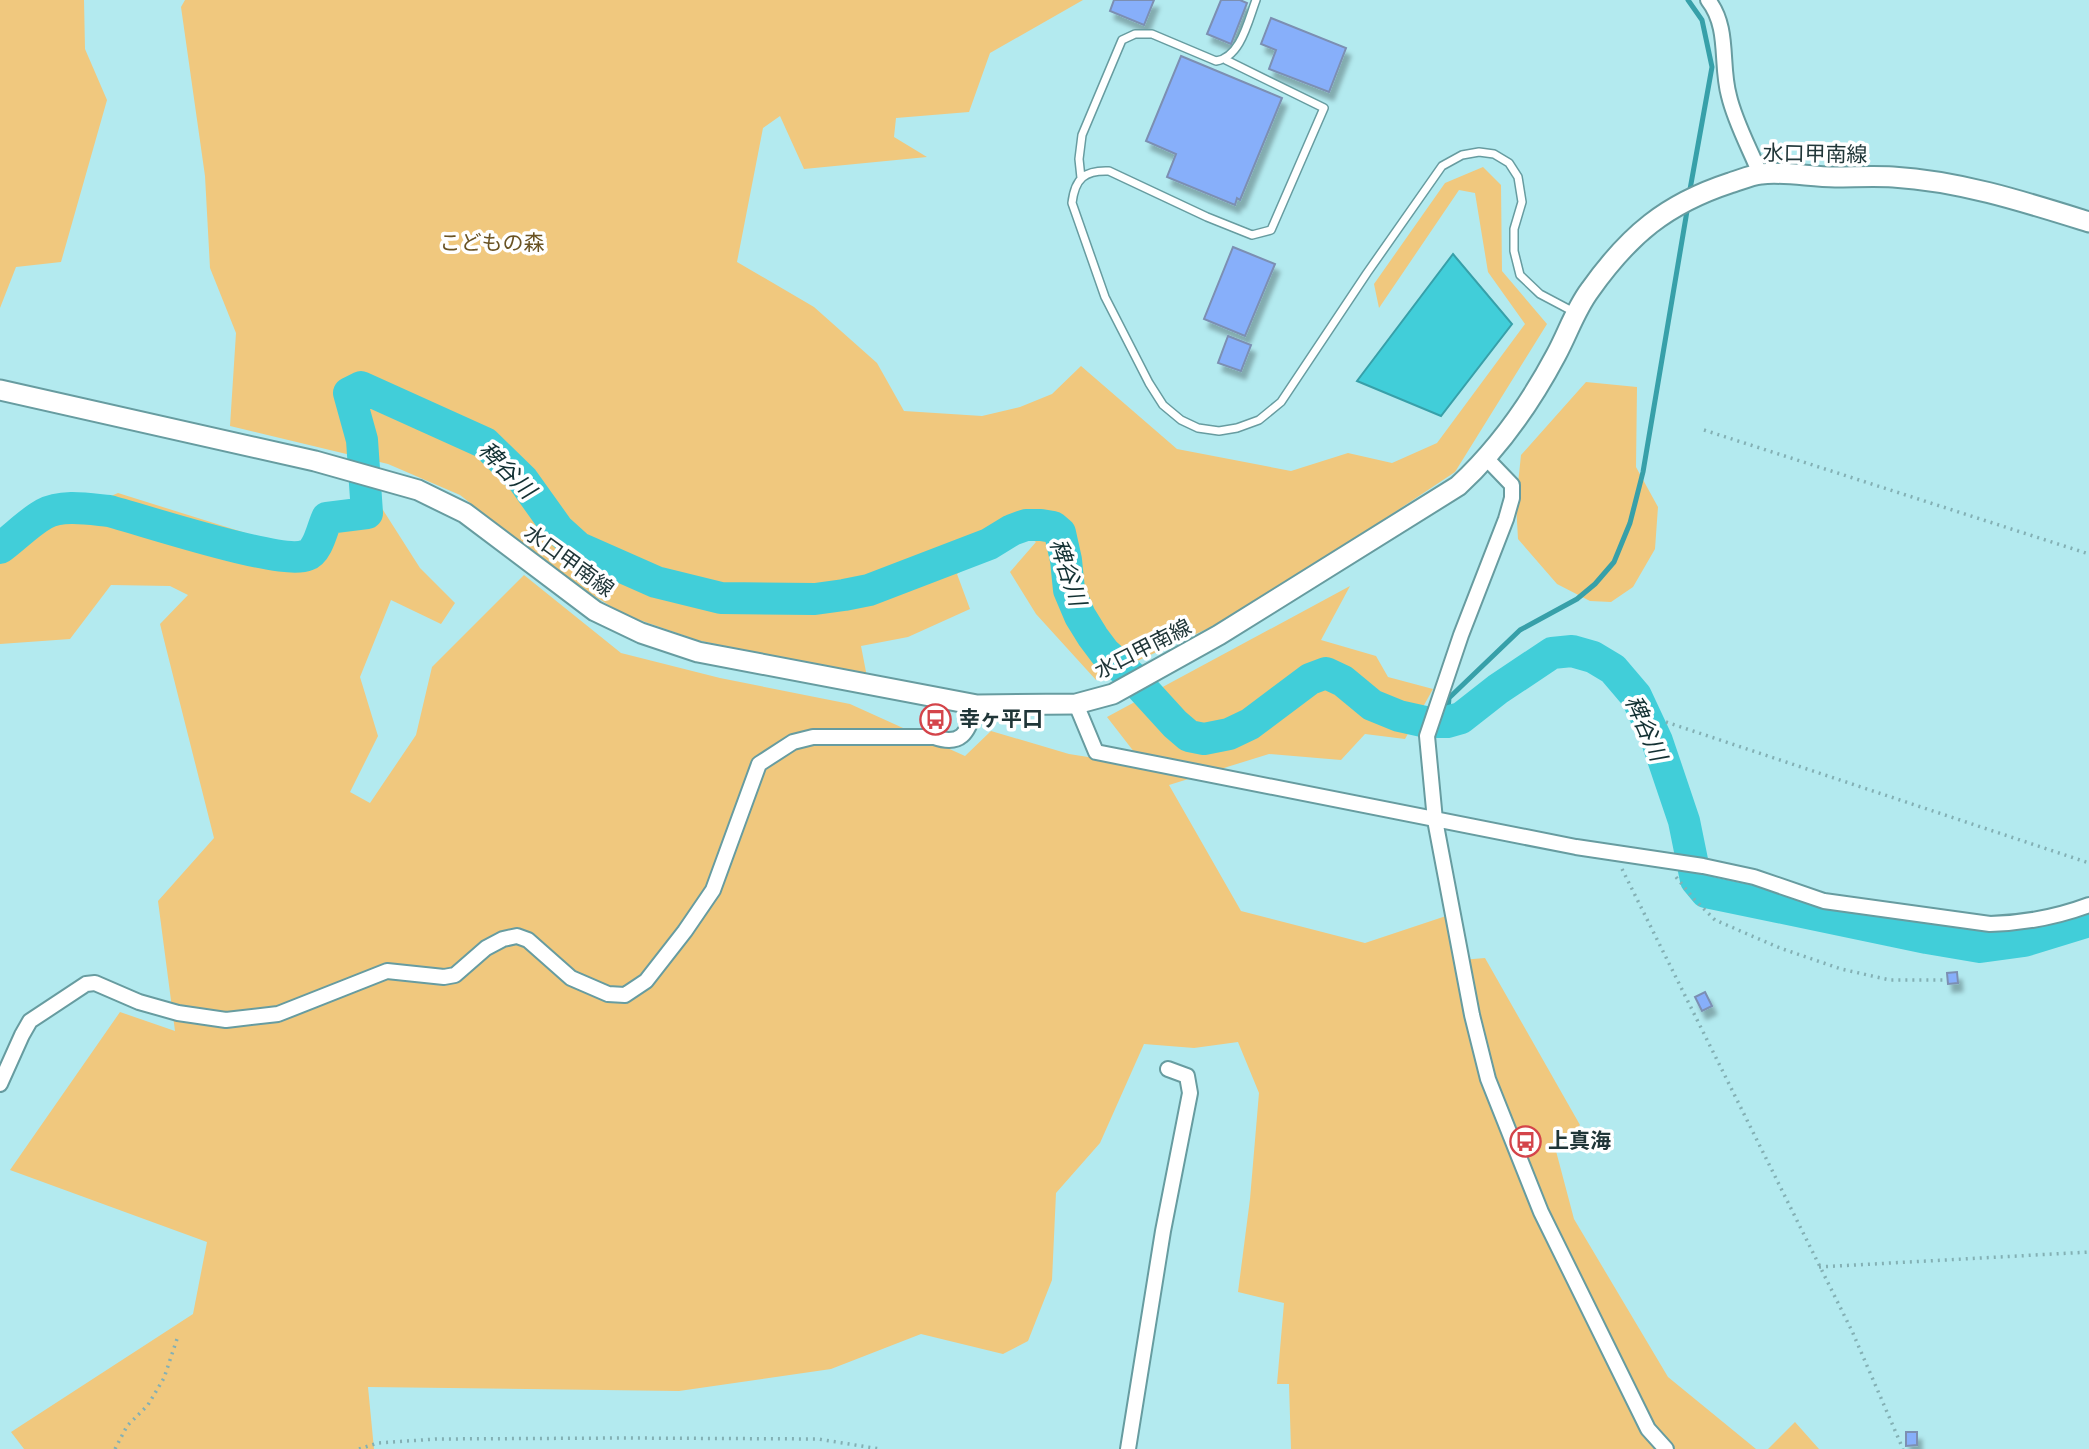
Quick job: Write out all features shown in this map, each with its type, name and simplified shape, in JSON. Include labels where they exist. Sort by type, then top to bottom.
[{"type":"main road","name":"水口甲南線","points":[[0,390],[340,468],[418,490],[466,513],[595,611],[641,633],[698,652],[978,705],[1076,704],[1113,694],[1167,666],[1458,486],[1487,459],[1530,400],[1557,354],[1575,312],[1609,263],[1634,237],[1670,208],[1760,174],[1894,177],[1952,185],[2026,202],[2089,222]]},
{"type":"street","points":[[1708,0],[1713,6],[1724,40],[1728,96],[1760,174]]},
{"type":"street","points":[[1487,459],[1512,485],[1512,498],[1427,736],[1436,820],[1472,1014],[1488,1079],[1541,1212],[1647,1429],[1666,1449]]},
{"type":"street","points":[[1076,704],[1096,752],[1436,820],[1703,866],[1754,877],[1824,901],[1990,924],[2015,924],[2044,919],[2089,905]]},
{"type":"street","points":[[0,1084],[30,1021],[86,984],[95,983],[139,1002],[178,1013],[226,1020],[278,1014],[387,971],[444,977],[455,975],[486,948],[503,939],[517,936],[528,940],[571,978],[608,994],[625,995],[646,981],[713,890],[759,764],[793,742],[813,737],[934,737],[954,741],[965,734],[978,705]]},
{"type":"street","points":[[1128,1449],[1163,1231],[1190,1093],[1187,1076],[1167,1069]]},
{"type":"lane","points":[[1226,60],[1234,52],[1256,0]]},
{"type":"lane","points":[[1081,178],[1079,159],[1082,135],[1122,40],[1135,34],[1152,34],[1216,61],[1226,60],[1324,108],[1271,230],[1252,235],[1109,171],[1092,170],[1081,178],[1074,190],[1072,203],[1105,297],[1149,383],[1163,405],[1181,420],[1198,428],[1219,431],[1237,428],[1259,420],[1281,402],[1367,272],[1442,166],[1462,155],[1479,152],[1494,154],[1508,163],[1518,177],[1522,202],[1514,229],[1514,251],[1520,275],[1540,294],[1575,312]]},
{"type":"path","points":[[1704,430],[2089,554]]},
{"type":"path","points":[[1666,722],[2089,863]]},
{"type":"path","points":[[1624,853],[1622,870],[1627,882],[1661,944],[1852,1331],[1903,1449]]},
{"type":"path","points":[[1666,860],[1693,899],[1715,920],[1738,932],[1841,969],[1890,980],[1945,980]]},
{"type":"path","points":[[1819,1267],[2089,1252]]},
{"type":"path","points":[[115,1449],[127,1426],[148,1405],[164,1378],[178,1336]]},
{"type":"path","points":[[359,1449],[378,1443],[436,1439],[626,1438],[818,1439],[880,1449]]},
{"type":"green space","points":[[0,0],[84,0],[85,49],[107,100],[61,262],[16,267],[0,308]]},
{"type":"green space","name":"こどもの森","points":[[185,0],[1083,0],[990,53],[969,112],[896,118],[894,137],[927,157],[804,169],[780,116],[763,128],[737,262],[814,307],[877,363],[904,411],[982,416],[1020,407],[1052,394],[1081,366],[1177,449],[1291,471],[1348,453],[1392,463],[1437,443],[1525,324],[1488,272],[1475,193],[1459,190],[1379,308],[1374,284],[1445,183],[1483,167],[1501,185],[1502,271],[1547,324],[1455,472],[1248,610],[1096,680],[1036,614],[1010,572],[1036,542],[1023,533],[957,574],[970,609],[908,637],[861,646],[867,677],[697,640],[625,615],[573,583],[460,495],[388,464],[230,426],[236,333],[210,268],[205,176],[181,7]]},
{"type":"green space","points":[[1586,382],[1637,387],[1636,467],[1658,507],[1655,549],[1633,587],[1611,602],[1590,601],[1557,584],[1518,539],[1516,503],[1521,455]]},
{"type":"green space","points":[[356,490],[376,499],[420,568],[455,603],[441,624],[391,600],[360,677],[378,736],[350,792],[370,803],[416,735],[432,667],[524,575],[621,653],[720,678],[850,704],[965,756],[991,731],[1069,754],[1145,766],[1107,717],[1350,586],[1321,640],[1376,656],[1388,677],[1433,689],[1405,739],[1365,734],[1341,760],[1269,754],[1169,785],[1241,911],[1365,943],[1449,915],[1461,960],[1485,958],[1580,1125],[1556,1151],[1574,1219],[1668,1377],[1756,1449],[1291,1449],[1289,1384],[1277,1384],[1284,1303],[1238,1292],[1250,1199],[1259,1093],[1238,1042],[1194,1048],[1144,1044],[1100,1143],[1056,1193],[1052,1280],[1028,1341],[1003,1354],[921,1334],[831,1369],[679,1391],[368,1387],[374,1449],[24,1449],[11,1432],[193,1314],[207,1242],[10,1170],[120,1012],[175,1031],[158,901],[214,838],[160,624],[188,595],[170,586],[111,585],[70,639],[0,644],[0,549],[51,522],[118,493],[319,556]]},
{"type":"green space","points":[[1795,1422],[1819,1449],[1768,1449]]},
{"type":"water","points":[[1453,254],[1512,324],[1441,416],[1357,381]]},
{"type":"building","points":[[1114,0],[1154,0],[1144,25],[1110,11]]},
{"type":"building","points":[[1221,0],[1240,0],[1247,3],[1231,44],[1207,34]]},
{"type":"building","points":[[1271,18],[1346,48],[1329,92],[1269,69],[1276,50],[1261,44]]},
{"type":"building","points":[[1181,56],[1282,98],[1240,200],[1237,198],[1235,205],[1167,177],[1176,154],[1146,141]]},
{"type":"building","points":[[1233,247],[1275,264],[1245,336],[1204,319]]},
{"type":"building","points":[[1228,336],[1251,345],[1241,371],[1218,363]]},
{"type":"building","points":[[1957,972],[1958,983],[1948,984],[1947,973]]},
{"type":"building","points":[[1705,992],[1712,1006],[1702,1011],[1695,997]]},
{"type":"building","points":[[1906,1432],[1917,1432],[1917,1445],[1906,1446]]},
{"type":"waterway","points":[[1688,0],[1702,20],[1712,67],[1689,195]]},
{"type":"waterway","points":[[1447,722],[1449,698],[1520,630],[1577,599],[1595,584],[1614,562],[1630,523],[1643,472],[1688,205]]},
{"type":"waterway","name":"稗谷川","points":[[0,548],[44,514],[59,509],[76,508],[109,511],[270,554],[292,557],[307,555],[317,544],[327,518],[367,513],[362,440],[349,393],[361,387],[485,443],[523,480],[558,529],[579,548],[656,582],[721,598],[815,599],[869,590],[989,544],[1026,525],[1053,527],[1060,533],[1069,590],[1093,637],[1105,653],[1189,736],[1204,739],[1229,734],[1250,724],[1310,679],[1326,673],[1343,681],[1372,705],[1399,716],[1426,722],[1447,722],[1461,718],[1552,653],[1572,651],[1593,657],[1613,669],[1636,696],[1657,741],[1684,821],[1696,880],[1706,892],[1980,947],[2024,941],[2089,921]]},
{"type":"place","name":"幸ヶ平口","points":[[936,719]]},
{"type":"place","name":"上真海","points":[[1525,1141]]}]
